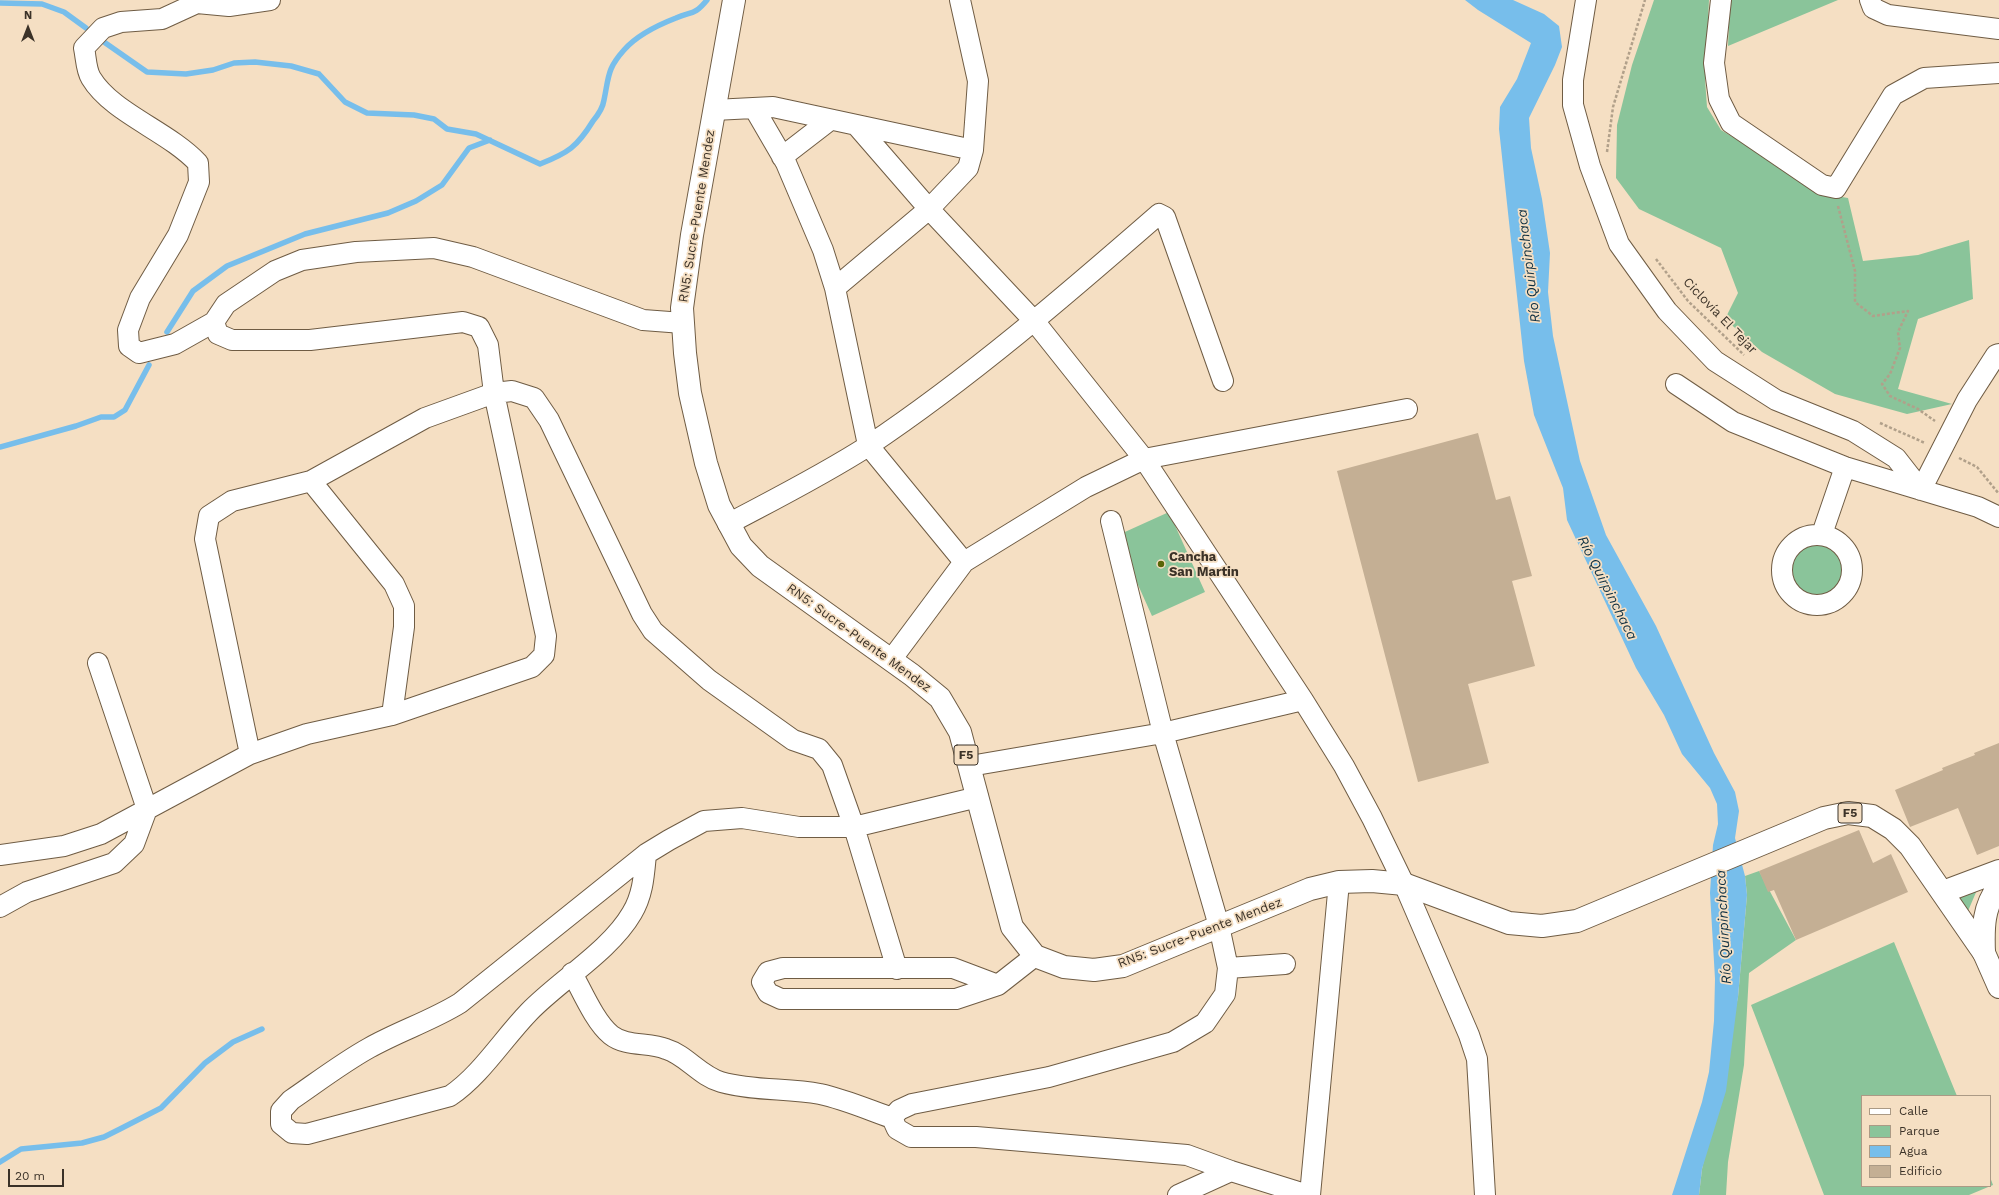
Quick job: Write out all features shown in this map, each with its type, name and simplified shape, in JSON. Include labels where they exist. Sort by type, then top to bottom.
[{"type":"main road","name":"RN5: Sucre-Puente Mendez","points":[[734,0],[691,242],[682,308],[690,393],[706,463],[719,505],[741,546],[760,566],[891,660],[940,698],[960,732],[1012,927],[1035,956],[1064,967],[1094,970],[1123,966],[1310,890],[1339,882],[1372,881],[1404,884],[1509,923],[1542,926],[1577,920],[1824,818],[1848,813],[1872,816],[1893,829],[1910,846],[1984,953],[1999,987]]},
{"type":"main road","points":[[1943,892],[1999,871]]},
{"type":"main road","points":[[1984,953],[1984,917],[1990,899],[1999,886]]},
{"type":"street","points":[[270,0],[229,6],[197,2],[162,19],[121,22],[103,28],[84,48],[90,76],[105,97],[185,150],[198,163],[199,182],[178,235],[140,298],[128,330],[129,346],[139,353],[175,344],[214,322],[226,304],[275,271],[302,260],[356,252],[434,248],[473,257],[644,320],[683,323]]},
{"type":"street","points":[[835,288],[929,209],[968,168],[973,150],[978,81],[960,0]]},
{"type":"street","points":[[1586,0],[1573,80],[1573,105],[1590,166],[1618,244],[1667,312],[1715,361],[1776,400],[1852,431],[1896,458],[1921,490]]},
{"type":"street","points":[[1721,0],[1714,64],[1719,99],[1731,123],[1822,185],[1836,188],[1893,95],[1924,78],[1999,73]]},
{"type":"street","points":[[1870,0],[1873,8],[1888,15],[1999,29]]},
{"type":"street","points":[[714,110],[773,107],[973,150]]},
{"type":"street","points":[[754,108],[782,157],[824,250],[835,288],[868,445],[964,562]]},
{"type":"street","points":[[782,157],[830,120]]},
{"type":"street","points":[[857,126],[929,209],[1035,322],[1144,459],[1303,700],[1347,773],[1404,884],[1470,1035],[1477,1059],[1485,1195]]},
{"type":"street","points":[[728,524],[834,467],[868,445],[1035,322],[1160,214],[1165,217],[1223,381]]},
{"type":"street","points":[[0,855],[64,846],[101,834],[250,754],[307,734],[392,715],[532,667],[544,655],[546,636],[494,393],[488,345],[479,328],[463,322],[310,340],[232,340],[218,334],[214,322]]},
{"type":"street","points":[[1921,490],[1967,400],[1996,355],[1999,354]]},
{"type":"street","points":[[1676,384],[1733,422],[1845,467],[1978,507],[1999,517]]},
{"type":"street","points":[[250,754],[205,539],[209,516],[232,501],[311,481],[425,418],[494,393],[512,391],[534,398],[549,420],[639,606],[653,631],[709,680],[793,740],[819,749],[832,765],[854,827],[897,969]]},
{"type":"street","points":[[891,660],[964,562],[1086,487],[1144,459],[1407,409]]},
{"type":"street","points":[[1822,534],[1845,467]]},
{"type":"street","points":[[311,481],[394,584],[404,606],[404,627],[392,715]]},
{"type":"street","points":[[892,1118],[899,1110],[912,1104],[1049,1077],[1173,1042],[1205,1024],[1225,994],[1228,968],[1219,926],[1163,733],[1111,521]]},
{"type":"street","points":[[0,907],[27,892],[114,863],[134,844],[147,809],[98,663]]},
{"type":"street","points":[[970,766],[1163,733],[1303,700]]},
{"type":"street","points":[[646,854],[643,886],[632,913],[612,939],[530,1011],[506,1037],[466,1086],[450,1096],[307,1134],[292,1134],[281,1124],[281,1111],[290,1100],[368,1048],[401,1031],[441,1015],[460,1004],[646,854],[704,821],[742,818],[799,827],[854,827],[978,797]]},
{"type":"street","points":[[572,973],[601,1024],[612,1035],[630,1043],[658,1046],[676,1052],[719,1081],[748,1088],[794,1090],[822,1094],[892,1118],[897,1129],[911,1137],[976,1137],[1187,1155],[1231,1171],[1309,1195],[1339,882]]},
{"type":"street","points":[[998,985],[954,968],[783,968],[768,972],[762,982],[768,993],[781,999],[956,999],[998,985],[1035,956]]},
{"type":"street","points":[[1228,968],[1285,964]]},
{"type":"street","points":[[1178,1195],[1231,1171]]},
{"type":"path","points":[[1607,158],[1613,107],[1645,0]]},
{"type":"path","points":[[1836,188],[1836,202],[1856,271],[1856,302],[1873,316],[1908,311],[1898,332],[1900,348],[1898,355],[1890,374],[1882,384],[1890,396],[1918,409],[1951,431]]},
{"type":"path","name":"Ciclovía El Tejar","points":[[1654,258],[1688,301],[1745,356]]},
{"type":"path","points":[[1877,422],[1977,467],[1999,494]]},
{"type":"green space","points":[[1654,0],[1709,0],[1705,79],[1707,107],[1721,130],[1824,194],[1848,198],[1863,261],[1918,255],[1969,240],[1973,299],[1918,319],[1898,389],[1952,404],[1907,414],[1835,394],[1762,352],[1725,319],[1738,293],[1721,248],[1639,209],[1616,178],[1617,125],[1632,65]]},
{"type":"green space","points":[[1730,0],[1838,0],[1728,46]]},
{"type":"green space","name":"Cancha San Martin","points":[[1169,512],[1205,592],[1152,616],[1116,536]]},
{"type":"green space","points":[[1810,541],[1822,541],[1837,549],[1845,564],[1845,576],[1837,591],[1822,599],[1810,599],[1795,591],[1787,576],[1787,564],[1795,549]]},
{"type":"green space","points":[[1759,871],[1796,940],[1749,973],[1744,1065],[1728,1162],[1726,1195],[1699,1195],[1702,1169],[1738,997],[1747,895],[1745,876]]},
{"type":"green space","points":[[1980,883],[1968,911],[1953,893]]},
{"type":"green space","points":[[1894,942],[1957,1095],[1861,1095],[1861,1187],[1988,1187],[1969,1195],[1824,1195],[1751,1005]]},
{"type":"water","name":"Río Quirpinchaca","points":[[1465,0],[1513,0],[1544,14],[1559,26],[1562,47],[1555,65],[1529,118],[1531,148],[1542,199],[1550,253],[1548,292],[1553,336],[1580,461],[1606,535],[1656,626],[1714,753],[1735,792],[1739,811],[1735,838],[1745,876],[1747,895],[1738,997],[1726,1091],[1702,1169],[1699,1195],[1672,1195],[1702,1102],[1709,1072],[1714,1021],[1715,979],[1710,893],[1713,845],[1718,824],[1717,804],[1710,788],[1682,754],[1664,715],[1636,668],[1567,520],[1563,488],[1534,415],[1524,361],[1499,129],[1500,107],[1517,79],[1531,43],[1478,10]]},
{"type":"building","points":[[1478,433],[1496,500],[1510,496],[1532,576],[1512,581],[1535,666],[1468,684],[1489,763],[1418,782],[1337,471]]},
{"type":"building","points":[[1999,743],[1999,846],[1977,855],[1958,808],[1910,827],[1895,790],[1943,770],[1942,768],[1975,755],[1974,753]]},
{"type":"building","points":[[1859,830],[1873,863],[1891,854],[1908,892],[1796,940],[1774,890],[1768,892],[1759,871]]},
{"type":"waterway","points":[[104,42],[147,72],[186,74],[213,70],[234,63],[255,62],[291,66],[319,74],[345,102],[367,113],[414,115],[434,119],[447,129],[476,134],[540,164],[565,152],[582,137],[601,108],[614,62],[629,45],[641,35],[655,27],[696,11],[707,0]]},
{"type":"waterway","points":[[0,3],[42,4],[64,12],[86,28]]},
{"type":"waterway","points":[[167,332],[193,291],[227,266],[305,234],[388,213],[416,201],[442,185],[469,148],[490,140]]},
{"type":"waterway","points":[[0,447],[76,426],[101,417],[114,417],[125,410],[149,365]]},
{"type":"waterway","points":[[0,1162],[21,1149],[82,1143],[104,1137],[120,1129],[161,1108],[205,1063],[233,1042],[262,1029]]},
{"type":"place","name":"Cancha San Martin","points":[[1161,564]]}]
